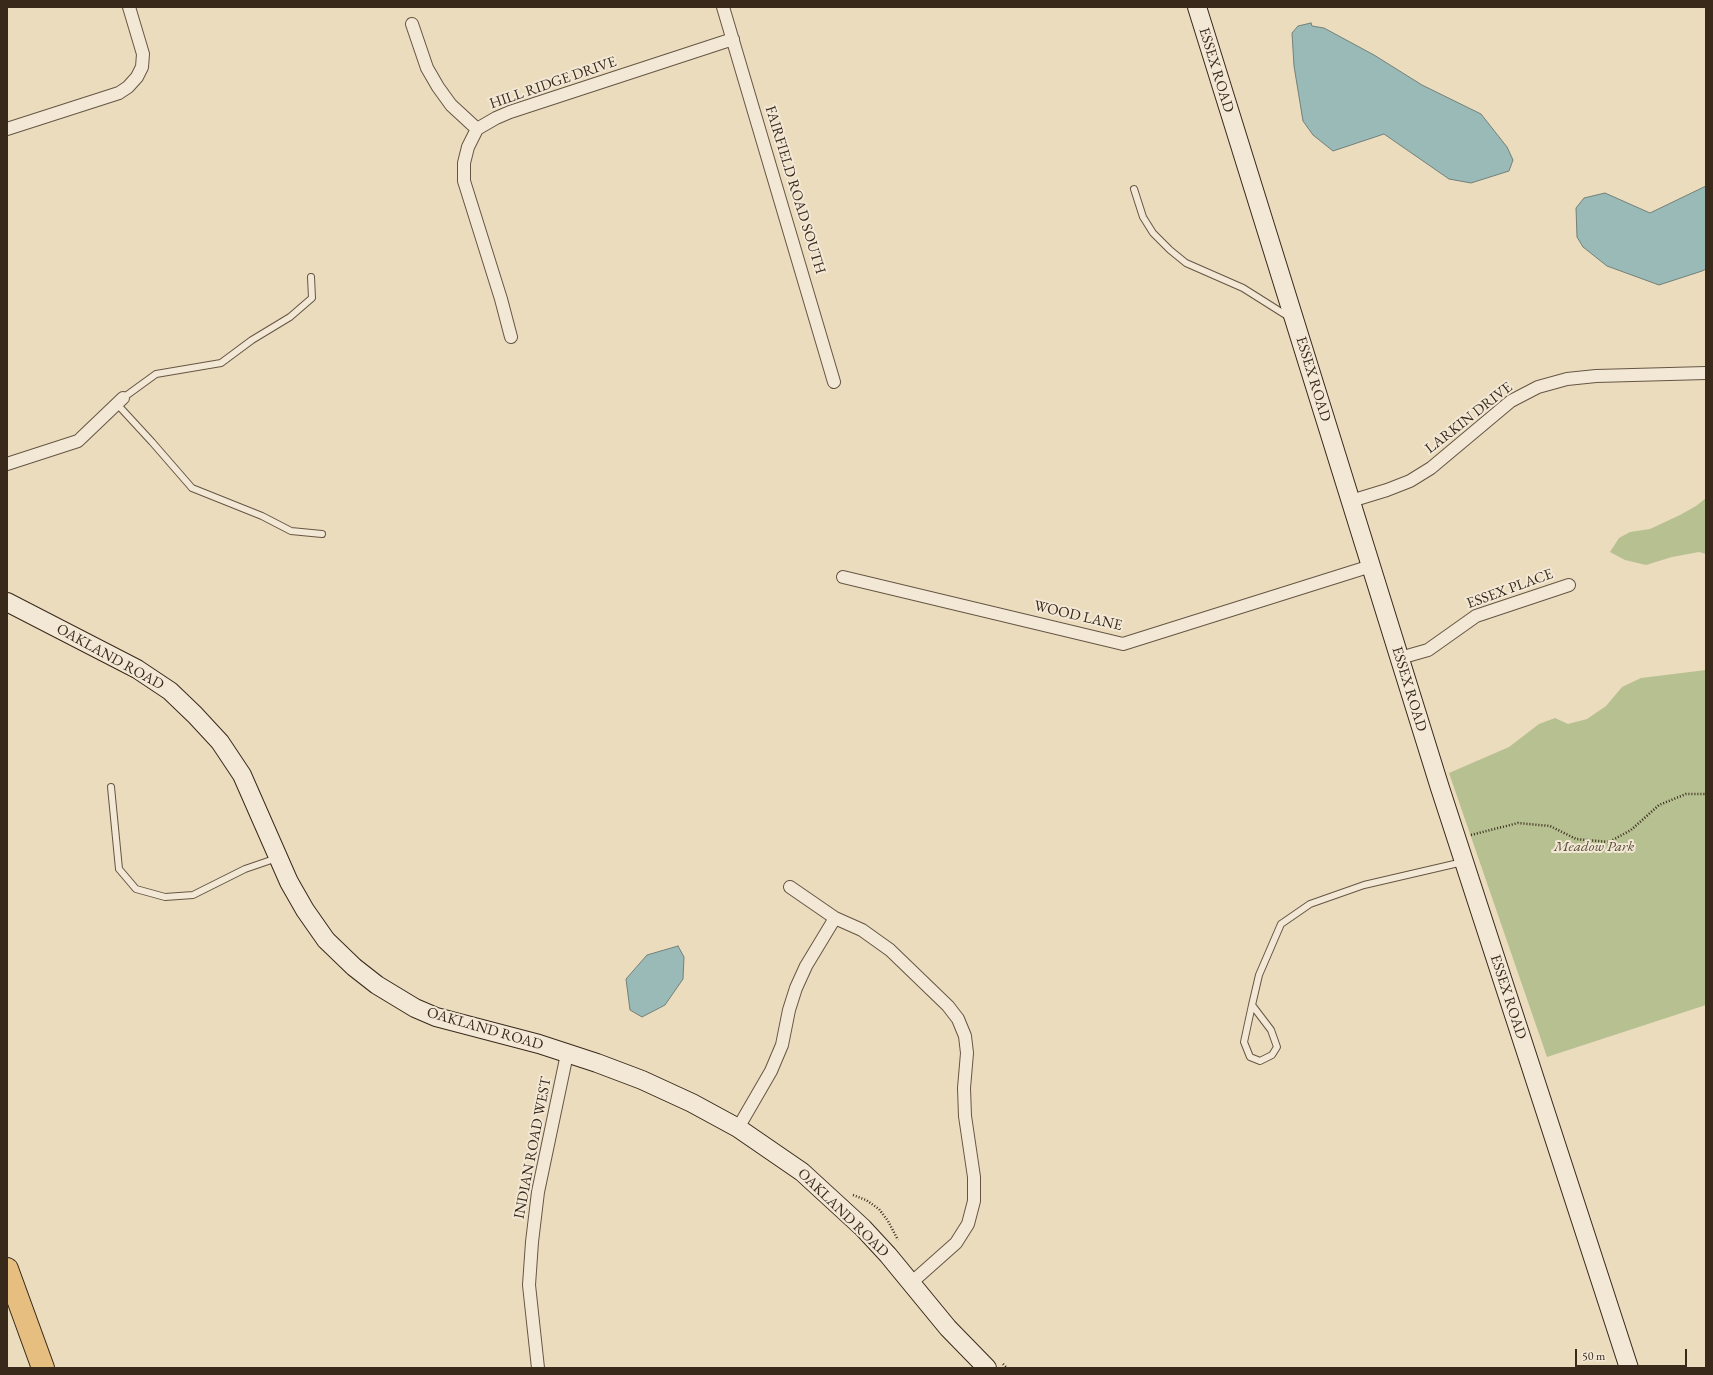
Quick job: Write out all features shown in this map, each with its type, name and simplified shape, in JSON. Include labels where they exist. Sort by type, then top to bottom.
[{"type":"highway","points":[[7,1269],[43,1368]]},
{"type":"street","points":[[7,129],[119,93],[128,87],[137,77],[142,67],[143,54],[129,7]]},
{"type":"street","name":"FAIRFIELD ROAD SOUTH","points":[[723,7],[834,382]]},
{"type":"street","name":"ESSEX ROAD","points":[[1197,7],[1464,862],[1629,1368]]},
{"type":"street","points":[[412,24],[427,68],[438,87],[451,105],[477,129],[468,147],[464,163],[464,181],[511,337]]},
{"type":"street","name":"HILL RIDGE DRIVE","points":[[477,129],[510,112],[733,40]]},
{"type":"street","name":"LARKIN DRIVE","points":[[1351,501],[1410,481],[1436,464],[1512,401],[1538,387],[1567,379],[1588,377],[1706,373]]},
{"type":"street","points":[[7,464],[78,441],[120,401]]},
{"type":"street","name":"WOOD LANE","points":[[843,577],[1123,644],[1371,566]]},
{"type":"street","name":"ESSEX PLACE","points":[[1400,658],[1428,650],[1476,616],[1569,585]]},
{"type":"street","name":"OAKLAND ROAD","points":[[7,602],[137,669],[170,691],[220,742],[242,775],[289,882],[305,910],[326,940],[354,967],[390,994],[436,1017],[539,1044],[642,1080],[692,1103],[738,1128],[802,1172],[832,1199],[883,1249],[948,1328],[992,1363]]},
{"type":"street","points":[[790,887],[835,918],[862,930],[890,950],[948,1006],[958,1019],[965,1036],[967,1053],[964,1088],[965,1116],[974,1177],[974,1201],[968,1224],[956,1243],[911,1283]]},
{"type":"street","points":[[738,1128],[771,1071],[782,1045],[789,1010],[796,988],[806,966],[835,918]]},
{"type":"street","name":"INDIAN ROAD WEST","points":[[538,1368],[529,1285],[532,1242],[538,1192],[567,1054]]},
{"type":"lane","points":[[1134,189],[1143,217],[1153,233],[1170,250],[1186,263],[1243,288],[1295,322]]},
{"type":"lane","points":[[311,277],[312,298],[290,317],[252,340],[221,363],[156,374],[120,401],[152,442],[192,488],[262,516],[291,531],[322,534]]},
{"type":"lane","points":[[111,787],[119,869],[136,889],[165,897],[193,895],[245,869],[278,857]]},
{"type":"lane","points":[[1252,1005],[1271,1030],[1277,1047],[1272,1055],[1260,1062],[1250,1057],[1244,1042],[1252,1005],[1259,975],[1281,924],[1310,904],[1364,885],[1464,862]]},
{"type":"path","points":[[1457,839],[1490,829],[1518,823],[1550,826],[1576,839],[1609,842],[1631,830],[1659,805],[1686,794],[1706,794]]},
{"type":"path","points":[[850,1193],[866,1200],[879,1209],[888,1221],[899,1243]]},
{"type":"path","points":[[992,1363],[1007,1368]]},
{"type":"green space","points":[[1706,498],[1706,554],[1699,552],[1672,557],[1646,565],[1625,560],[1610,552],[1619,538],[1630,532],[1650,529],[1680,515],[1696,506]]},
{"type":"green space","name":"Meadow Park","points":[[1706,670],[1706,1005],[1547,1057],[1449,773],[1509,747],[1539,724],[1555,718],[1568,724],[1587,719],[1606,706],[1622,687],[1641,678]]},
{"type":"water","points":[[1311,23],[1312,26],[1324,28],[1374,55],[1422,85],[1481,114],[1507,147],[1513,160],[1509,171],[1471,183],[1449,179],[1384,134],[1333,151],[1313,135],[1303,121],[1294,66],[1292,33],[1298,26]]},
{"type":"water","points":[[1706,186],[1706,269],[1702,271],[1659,285],[1607,266],[1583,247],[1577,237],[1576,208],[1584,198],[1605,193],[1650,213]]},
{"type":"water","points":[[678,946],[684,957],[683,979],[665,1005],[642,1017],[630,1010],[626,979],[647,955]]}]
